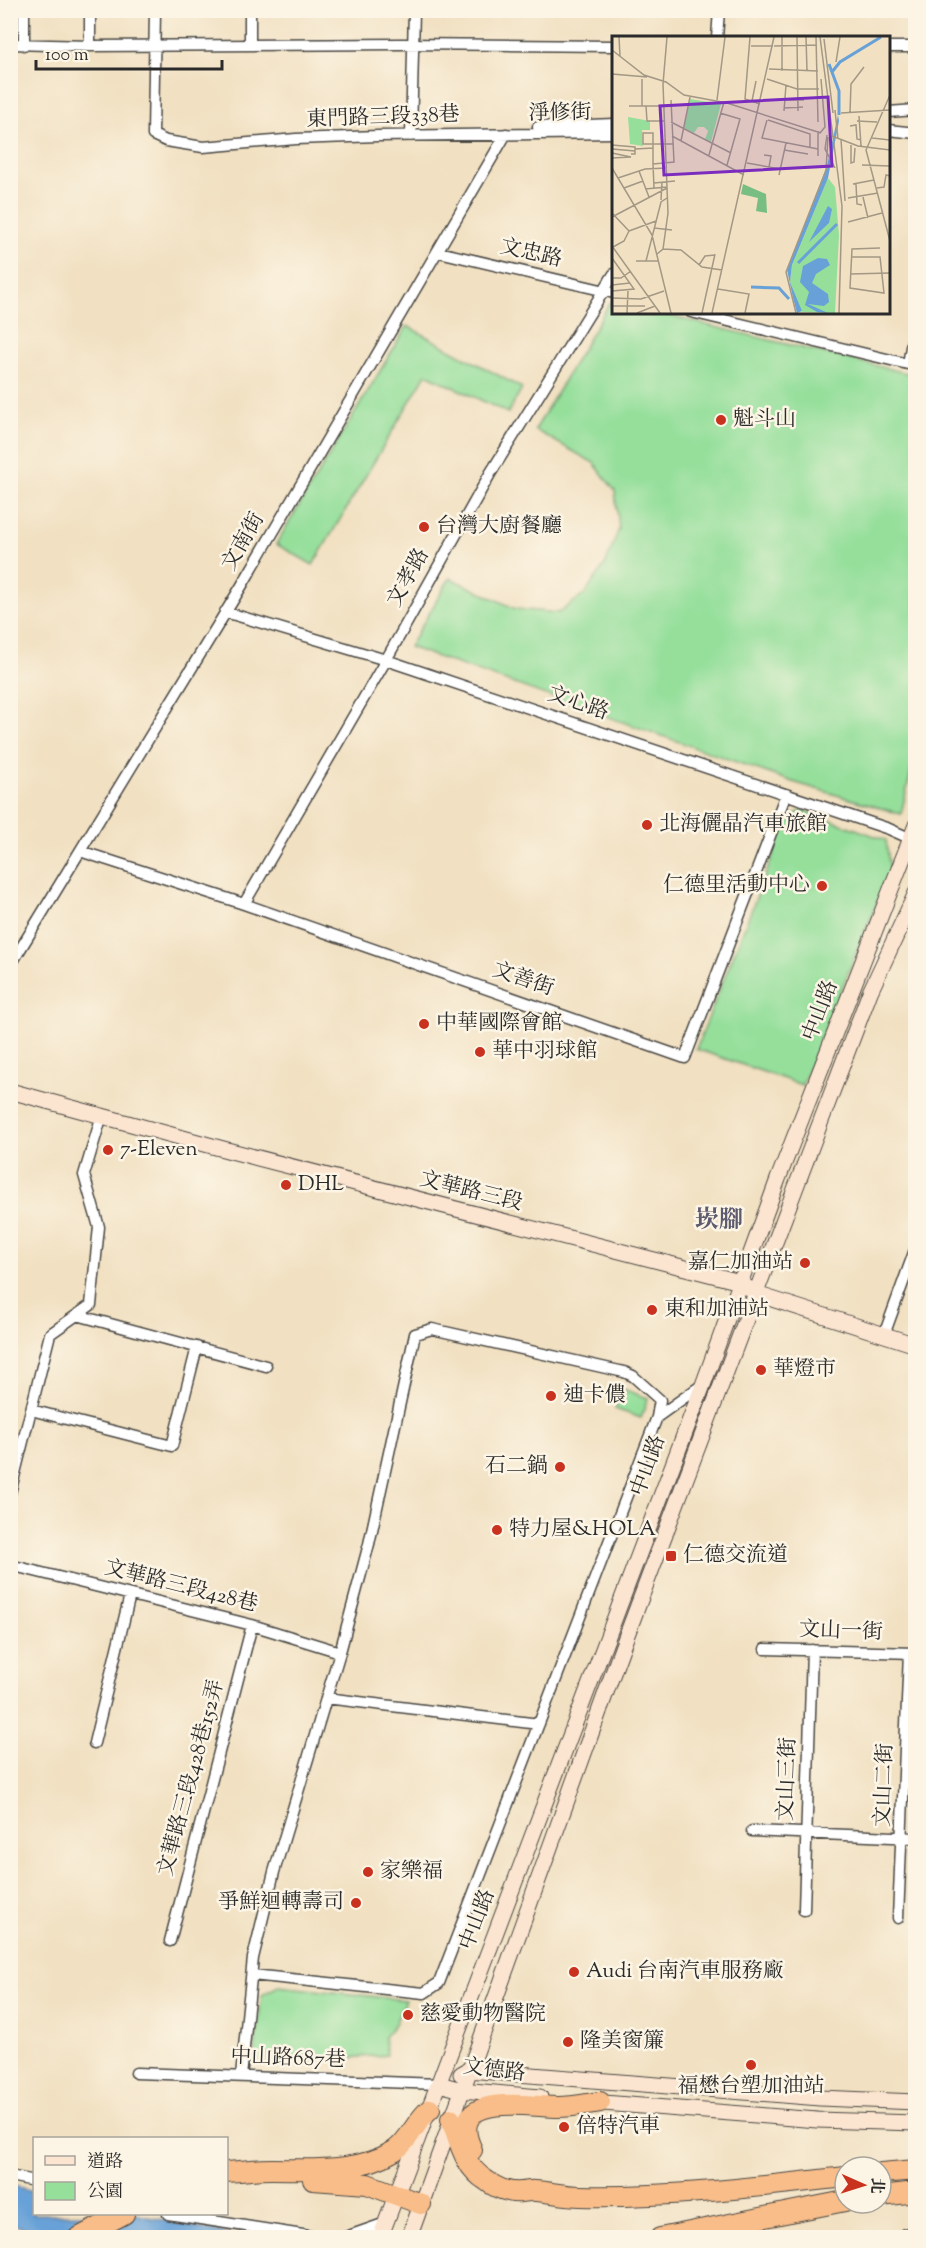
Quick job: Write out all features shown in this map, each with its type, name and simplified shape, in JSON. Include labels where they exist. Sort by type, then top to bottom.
[{"type":"highway","points":[[531,2190],[497,2178],[479,2162],[468,2140],[467,2129],[470,2119],[481,2109],[492,2105],[560,2107],[600,2102]]},
{"type":"highway","points":[[228,2172],[264,2169],[327,2170],[374,2159],[396,2149],[423,2114],[430,2109]]},
{"type":"highway","points":[[451,2119],[463,2153],[475,2172],[501,2189],[520,2192],[531,2190],[579,2196],[683,2193],[758,2188],[833,2179]]},
{"type":"highway","points":[[893,2172],[915,2170]]},
{"type":"highway","points":[[228,2172],[367,2184],[421,2204]]},
{"type":"highway","points":[[893,2195],[915,2192]]},
{"type":"highway","points":[[660,2238],[833,2203]]},
{"type":"highway","points":[[78,2238],[122,2215]]},
{"type":"highway","points":[[906,2238],[915,2237]]},
{"type":"main road","name":"中山路","points":[[380,2238],[703,1385],[778,1179],[914,835]]},
{"type":"main road","name":"中山路","points":[[409,2238],[622,1648],[870,992],[915,893]]},
{"type":"main road","name":"文華路三段","points":[[10,1091],[102,1115],[133,1126],[740,1282],[756,1294],[915,1345]]},
{"type":"main road","name":"文德路","points":[[439,2084],[468,2070],[820,2098],[915,2102]]},
{"type":"main road","name":"文德路","points":[[439,2084],[462,2090],[817,2120],[915,2123]]},
{"type":"street","points":[[24,10],[24,45]]},
{"type":"street","points":[[90,10],[90,46]]},
{"type":"street","points":[[155,10],[155,45]]},
{"type":"street","points":[[250,10],[250,44]]},
{"type":"street","points":[[411,136],[414,10]]},
{"type":"street","points":[[717,36],[719,10]]},
{"type":"street","points":[[10,44],[612,46]]},
{"type":"street","name":"東門路三段338巷","points":[[155,45],[153,135],[166,141],[203,147],[296,140],[506,134],[519,128],[612,124]]},
{"type":"street","points":[[890,47],[915,47]]},
{"type":"street","points":[[890,112],[915,110]]},
{"type":"street","points":[[890,129],[915,133]]},
{"type":"street","name":"淨修街","points":[[506,134],[612,133]]},
{"type":"street","name":"文南街","points":[[10,966],[225,612],[439,252],[506,134]]},
{"type":"street","name":"文忠路","points":[[439,252],[609,292]]},
{"type":"street","name":"文孝路","points":[[244,904],[386,660],[490,474],[609,292]]},
{"type":"street","points":[[699,314],[912,365],[915,320]]},
{"type":"street","name":"文心路","points":[[225,612],[386,660],[889,829],[914,835]]},
{"type":"street","name":"文善街","points":[[80,851],[244,904],[685,1058],[786,794]]},
{"type":"street","points":[[10,1492],[50,1334],[91,1305],[99,1227],[84,1174],[102,1115]]},
{"type":"street","points":[[884,1335],[915,1247]]},
{"type":"street","points":[[77,1315],[266,1366]]},
{"type":"street","points":[[241,2077],[253,1958],[274,1872],[340,1652],[369,1544],[415,1334],[432,1329],[624,1372],[633,1376],[660,1400],[657,1417],[439,1983],[424,1993],[252,1975]]},
{"type":"street","points":[[31,1410],[172,1446],[197,1347]]},
{"type":"street","points":[[657,1417],[703,1385]]},
{"type":"street","name":"文華路三段428巷","points":[[10,1565],[252,1625],[340,1652]]},
{"type":"street","points":[[94,1743],[130,1595]]},
{"type":"street","name":"文華路三段428巷152弄","points":[[170,1941],[252,1625]]},
{"type":"street","name":"文山一街","points":[[765,1649],[912,1653]]},
{"type":"street","name":"文山三街","points":[[804,1910],[812,1650]]},
{"type":"street","name":"文山二街","points":[[898,1918],[912,1653]]},
{"type":"street","points":[[326,1698],[539,1724]]},
{"type":"street","points":[[753,1831],[915,1838]]},
{"type":"street","name":"中山路687巷","points":[[136,2073],[439,2084]]},
{"type":"street","points":[[10,2176],[33,2181]]},
{"type":"street","points":[[174,2215],[322,2238]]},
{"type":"street","points":[[342,2238],[386,2223]]},
{"type":"green space","points":[[610,302],[612,302],[612,314],[661,314],[915,375],[916,750],[901,814],[793,782],[409,647],[450,578],[516,609],[558,613],[585,594],[606,563],[619,529],[615,491],[594,463],[535,430]]},
{"type":"green space","points":[[407,326],[522,388],[508,413],[426,374],[313,565],[276,544]]},
{"type":"green space","points":[[803,810],[886,840],[890,871],[802,1085],[696,1049],[788,818]]},
{"type":"green space","points":[[622,1389],[648,1398],[641,1418],[615,1409]]},
{"type":"green space","points":[[278,1986],[405,2000],[395,2024],[384,2037],[387,2055],[263,2064],[254,2056],[262,1995]]},
{"type":"water","points":[[10,2185],[33,2191],[33,2215],[140,2215],[240,2237],[59,2237],[11,2224]]},
{"type":"place","name":"魁斗山","points":[[721,420]]},
{"type":"place","name":"台灣大廚餐廳","points":[[424,527]]},
{"type":"place","name":"北海儷晶汽車旅館","points":[[647,825]]},
{"type":"place","name":"仁德里活動中心","points":[[822,886]]},
{"type":"place","name":"中華國際會館","points":[[424,1024]]},
{"type":"place","name":"華中羽球館","points":[[480,1052]]},
{"type":"place","name":"7-Eleven","points":[[108,1150]]},
{"type":"place","name":"DHL","points":[[286,1185]]},
{"type":"place","name":"嘉仁加油站","points":[[805,1263]]},
{"type":"place","name":"東和加油站","points":[[652,1310]]},
{"type":"place","name":"華燈市","points":[[761,1370]]},
{"type":"place","name":"迪卡儂","points":[[551,1396]]},
{"type":"place","name":"石二鍋","points":[[560,1467]]},
{"type":"place","name":"特力屋&HOLA","points":[[497,1530]]},
{"type":"place","name":"仁德交流道","points":[[671,1556]]},
{"type":"place","name":"家樂福","points":[[368,1872]]},
{"type":"place","name":"爭鮮迴轉壽司","points":[[356,1903]]},
{"type":"place","name":"Audi 台南汽車服務廠","points":[[574,1972]]},
{"type":"place","name":"慈愛動物醫院","points":[[408,2015]]},
{"type":"place","name":"隆美窗簾","points":[[568,2042]]},
{"type":"place","name":"福懋台塑加油站","points":[[751,2065]]},
{"type":"place","name":"倍特汽車","points":[[564,2127]]},
{"type":"district","name":"崁腳","points":[[719,1221]]}]
